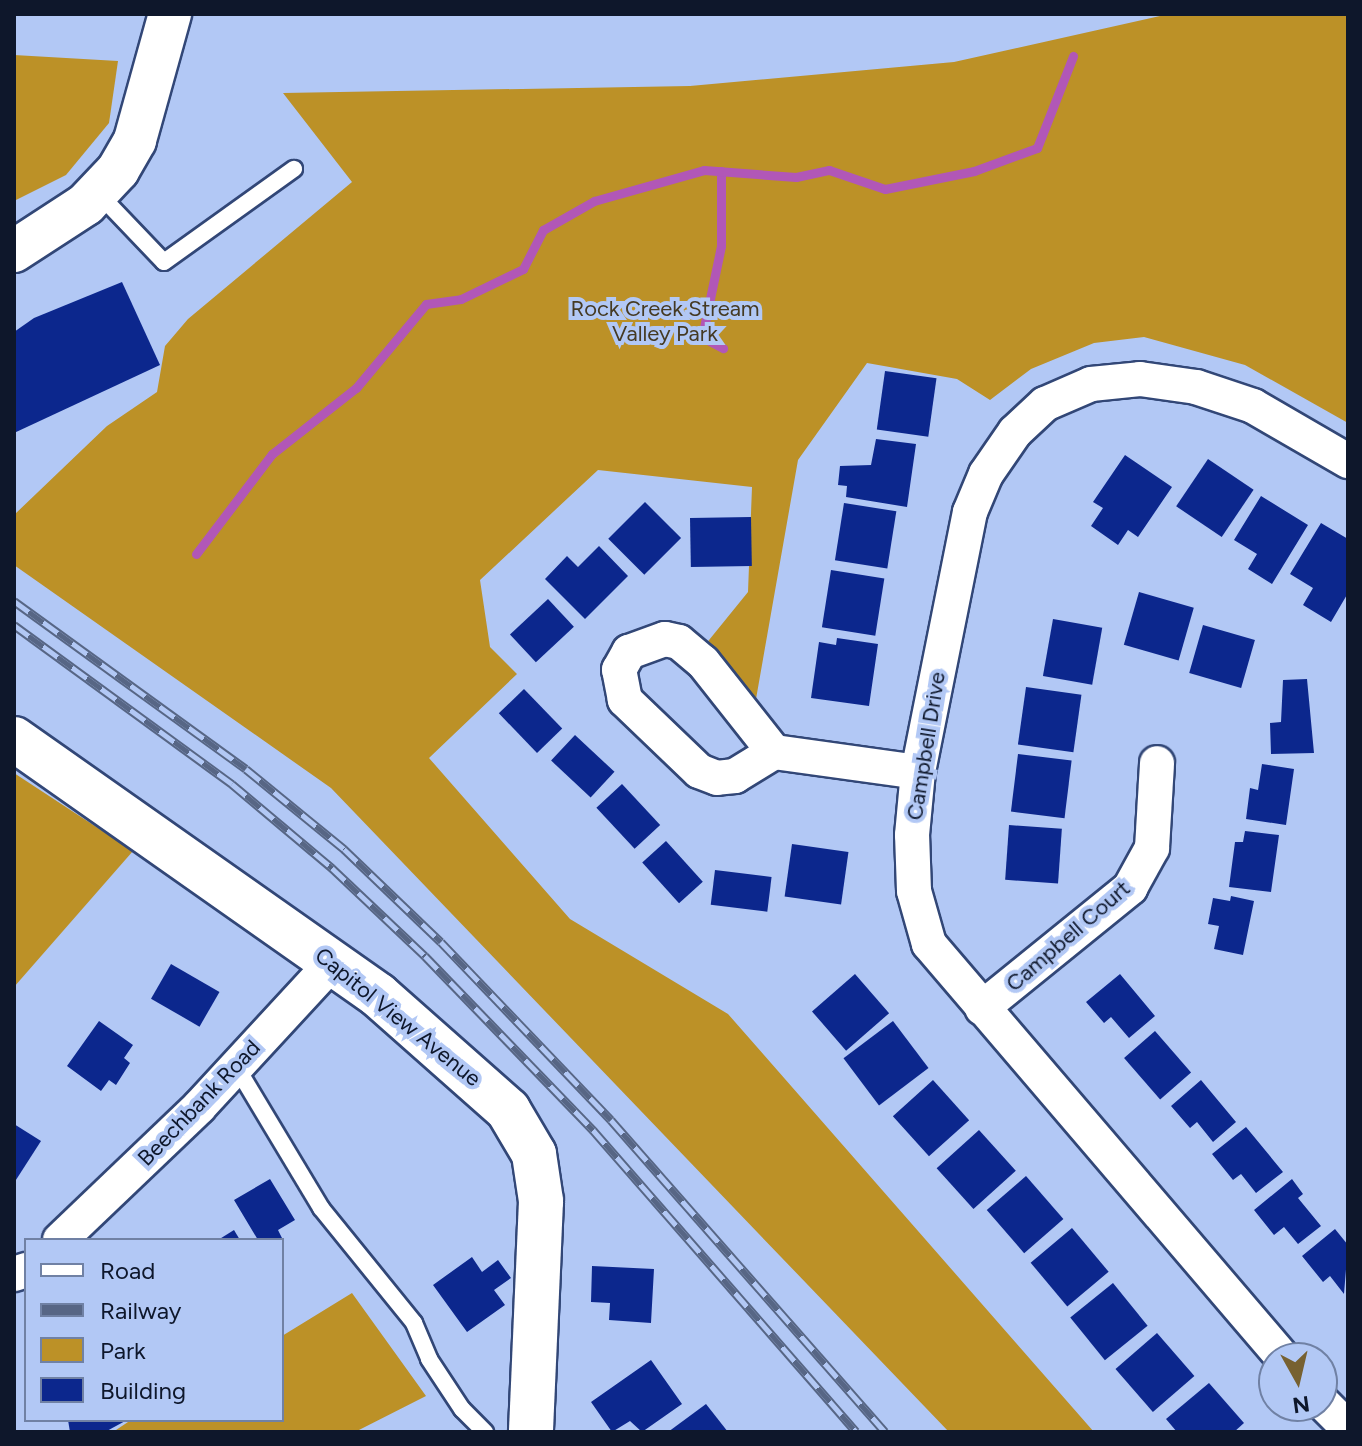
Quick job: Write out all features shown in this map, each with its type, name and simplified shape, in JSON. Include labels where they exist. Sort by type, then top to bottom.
[{"type":"main road","name":"Capitol View Avenue","points":[[14,739],[333,962],[464,1066],[508,1110],[534,1154],[541,1201],[531,1432]]},
{"type":"street","points":[[14,251],[51,231],[97,192],[135,140],[170,14]]},
{"type":"street","name":"Campbell Drive","points":[[1269,1342],[929,944],[914,891],[918,772],[970,512],[986,474],[1015,432],[1045,404],[1091,384],[1140,379],[1196,387],[1253,406],[1348,461]]},
{"type":"street","points":[[774,752],[703,662],[679,642],[665,639],[629,652],[619,670],[625,700],[699,771],[717,778],[735,776],[774,752],[918,772]]},
{"type":"street","name":"Campbell Court","points":[[982,1008],[1130,888],[1152,848],[1157,763]]},
{"type":"street","name":"Beechbank Road","points":[[62,1238],[237,1068],[333,962]]},
{"type":"lane","points":[[97,192],[164,262],[294,169]]},
{"type":"lane","points":[[237,1068],[321,1208],[414,1323],[437,1371],[485,1432]]},
{"type":"green space","name":"Rock Creek Stream Valley Park","points":[[1169,14],[1348,14],[1348,423],[1245,365],[1144,337],[1094,343],[1031,369],[990,400],[957,379],[867,363],[798,460],[756,699],[705,645],[748,592],[752,487],[598,470],[480,580],[490,647],[517,674],[429,758],[570,919],[728,1014],[1094,1432],[949,1432],[331,788],[14,565],[14,515],[107,426],[157,392],[165,346],[188,319],[352,182],[283,93],[690,86],[954,62]]},
{"type":"green space","points":[[14,55],[118,61],[109,123],[66,175],[14,201]]},
{"type":"green space","points":[[14,773],[133,851],[14,987]]},
{"type":"green space","points":[[352,1293],[426,1396],[355,1432],[113,1432],[128,1422],[284,1422],[284,1335]]},
{"type":"building","points":[[122,282],[160,365],[14,433],[14,332],[34,318]]},
{"type":"building","points":[[885,371],[936,378],[928,437],[877,429]]},
{"type":"building","points":[[876,439],[916,444],[907,507],[846,497],[847,486],[838,485],[840,466],[871,465]]},
{"type":"building","points":[[1125,455],[1172,487],[1138,537],[1128,530],[1118,545],[1091,526],[1103,508],[1093,502]]},
{"type":"building","points":[[1208,459],[1254,490],[1222,537],[1176,506]]},
{"type":"building","points":[[1261,496],[1308,525],[1272,584],[1248,569],[1257,554],[1234,540]]},
{"type":"building","points":[[645,502],[681,538],[644,575],[608,539]]},
{"type":"building","points":[[844,503],[896,511],[887,569],[835,560]]},
{"type":"building","points":[[751,517],[752,566],[691,567],[690,518]]},
{"type":"building","points":[[1321,523],[1348,539],[1348,593],[1331,622],[1303,605],[1313,588],[1290,574]]},
{"type":"building","points":[[599,546],[628,576],[585,619],[545,579],[567,556],[578,567]]},
{"type":"building","points":[[831,570],[884,578],[875,636],[822,627]]},
{"type":"building","points":[[1139,592],[1194,608],[1179,661],[1124,645]]},
{"type":"building","points":[[548,599],[574,627],[536,662],[510,634]]},
{"type":"building","points":[[1053,619],[1102,628],[1092,685],[1043,676]]},
{"type":"building","points":[[1203,625],[1255,640],[1241,688],[1189,673]]},
{"type":"building","points":[[837,638],[878,644],[869,706],[811,698],[819,642],[836,645]]},
{"type":"building","points":[[1307,679],[1314,753],[1271,754],[1270,723],[1281,722],[1283,680]]},
{"type":"building","points":[[1026,687],[1081,695],[1073,752],[1018,744]]},
{"type":"building","points":[[524,689],[562,729],[537,753],[499,713]]},
{"type":"building","points":[[575,735],[614,772],[591,797],[551,761]]},
{"type":"building","points":[[1018,754],[1072,761],[1065,818],[1011,812]]},
{"type":"building","points":[[1262,764],[1294,769],[1286,825],[1246,819],[1250,788],[1258,790]]},
{"type":"building","points":[[622,784],[660,825],[635,849],[596,808]]},
{"type":"building","points":[[1009,825],[1062,829],[1058,884],[1005,880]]},
{"type":"building","points":[[1245,831],[1279,835],[1271,892],[1229,887],[1235,842],[1243,842]]},
{"type":"building","points":[[666,841],[703,882],[679,903],[642,862]]},
{"type":"building","points":[[792,844],[848,852],[841,904],[785,896]]},
{"type":"building","points":[[715,870],[772,877],[767,912],[711,905]]},
{"type":"building","points":[[1231,896],[1254,901],[1243,955],[1214,949],[1219,926],[1208,924],[1213,898],[1230,901]]},
{"type":"building","points":[[171,964],[219,992],[199,1027],[151,999]]},
{"type":"building","points":[[855,974],[889,1013],[846,1051],[812,1011]]},
{"type":"building","points":[[1120,974],[1155,1016],[1129,1038],[1111,1017],[1104,1023],[1086,1002]]},
{"type":"building","points":[[99,1021],[133,1045],[124,1058],[130,1063],[116,1085],[109,1080],[101,1091],[67,1066]]},
{"type":"building","points":[[893,1021],[929,1068],[879,1105],[843,1058]]},
{"type":"building","points":[[1155,1031],[1191,1073],[1160,1099],[1124,1058]]},
{"type":"building","points":[[933,1080],[969,1120],[929,1156],[893,1116]]},
{"type":"building","points":[[1201,1080],[1236,1122],[1213,1142],[1197,1122],[1190,1128],[1171,1106]]},
{"type":"building","points":[[14,1124],[41,1141],[14,1183]]},
{"type":"building","points":[[1246,1127],[1283,1172],[1256,1193],[1241,1174],[1233,1180],[1212,1154]]},
{"type":"building","points":[[979,1130],[1016,1171],[973,1209],[937,1168]]},
{"type":"building","points":[[1026,1176],[1063,1219],[1024,1253],[987,1210]]},
{"type":"building","points":[[270,1179],[295,1220],[278,1230],[282,1238],[257,1238],[234,1200]]},
{"type":"building","points":[[1292,1179],[1303,1194],[1298,1198],[1321,1226],[1298,1244],[1284,1227],[1274,1235],[1254,1210]]},
{"type":"building","points":[[1072,1228],[1109,1272],[1067,1306],[1031,1263]]},
{"type":"building","points":[[1335,1229],[1348,1245],[1344,1294],[1330,1276],[1323,1282],[1302,1256]]},
{"type":"building","points":[[234,1230],[239,1238],[221,1238]]},
{"type":"building","points":[[472,1257],[482,1272],[498,1260],[511,1278],[494,1290],[505,1305],[467,1332],[433,1285]]},
{"type":"building","points":[[592,1266],[654,1269],[651,1323],[609,1320],[610,1303],[591,1302]]},
{"type":"building","points":[[1113,1283],[1148,1326],[1105,1360],[1070,1318]]},
{"type":"building","points":[[1157,1333],[1194,1376],[1153,1412],[1115,1369]]},
{"type":"building","points":[[651,1360],[682,1404],[642,1432],[630,1421],[612,1432],[591,1402]]},
{"type":"building","points":[[1209,1383],[1244,1423],[1234,1432],[1177,1432],[1166,1419]]},
{"type":"building","points":[[706,1404],[728,1432],[668,1432]]},
{"type":"building","points":[[68,1422],[123,1422],[105,1432],[70,1432]]},
{"type":"waterway","points":[[196,554],[272,454],[356,388],[426,304],[461,299],[523,269],[543,230],[594,201],[704,170],[796,177],[829,170],[885,189],[974,171],[1037,148],[1073,56]]},
{"type":"waterway","points":[[721,171],[721,246],[702,337],[723,348]]},
{"type":"railway","points":[[14,601],[246,769],[344,849],[441,942],[611,1120],[885,1432]]},
{"type":"railway","points":[[14,625],[232,784],[332,868],[425,956],[593,1130],[856,1432]]}]
